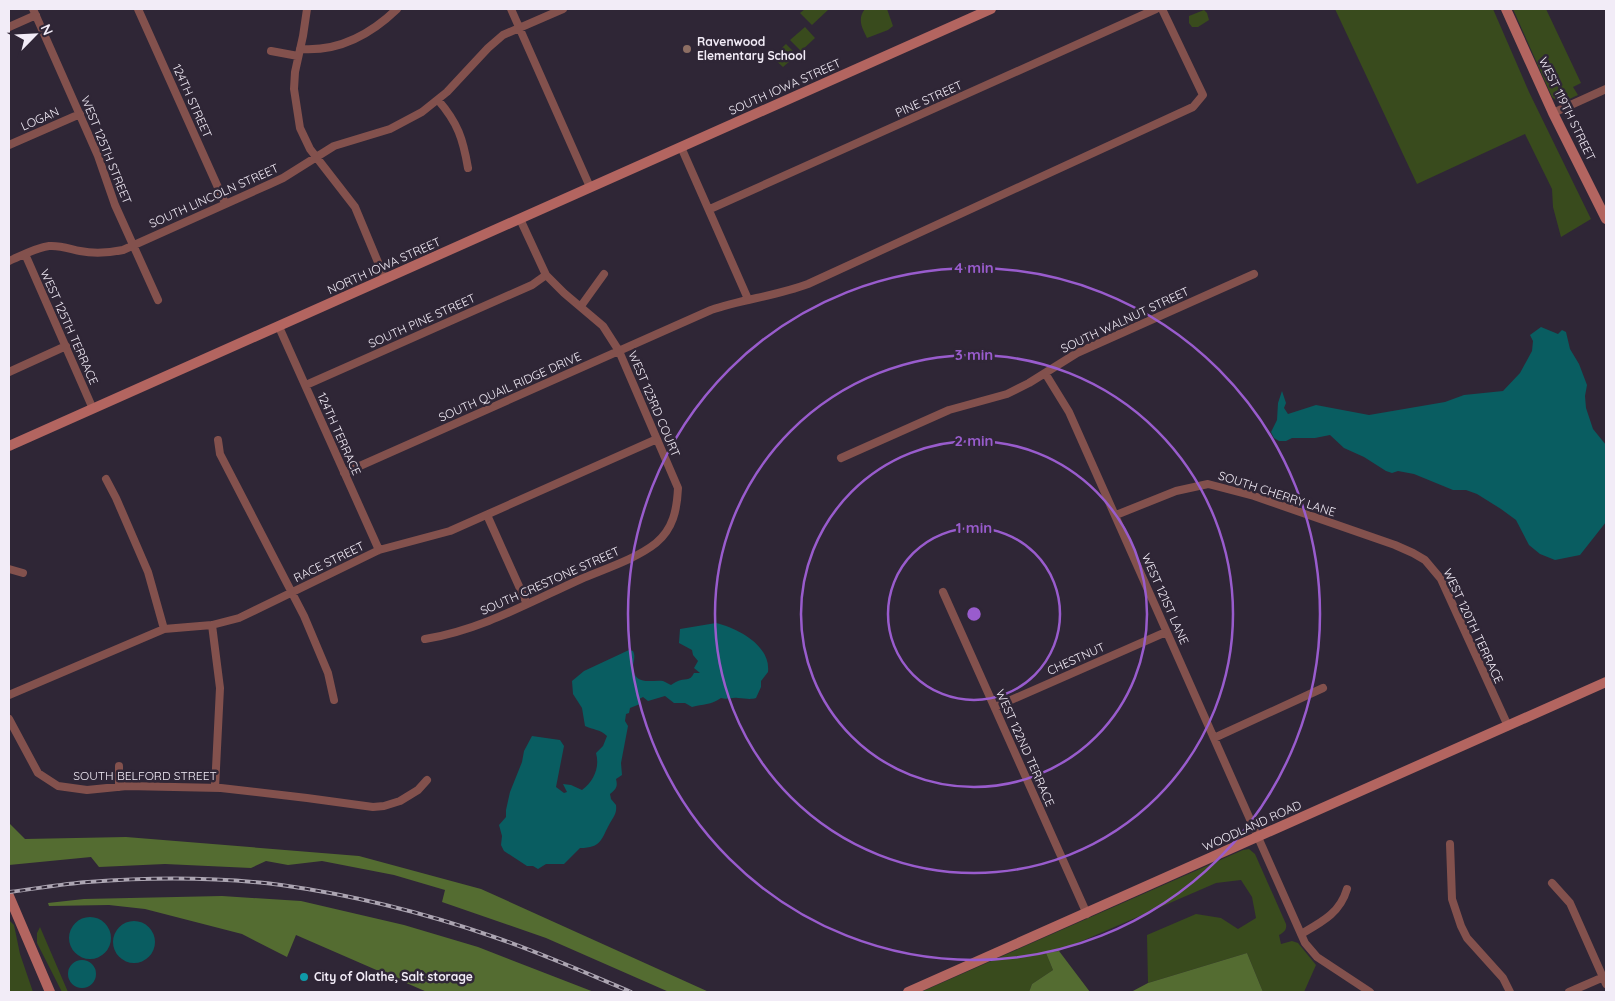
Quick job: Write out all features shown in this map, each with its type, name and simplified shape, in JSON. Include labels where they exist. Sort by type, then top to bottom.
[{"type":"main road","name":"SOUTH IOWA STREET","points":[[590,187],[991,9]]},
{"type":"main road","name":"WEST 119TH STREET","points":[[1506,9],[1553,113],[1606,219]]},
{"type":"main road","name":"NORTH IOWA STREET","points":[[9,446],[590,187]]},
{"type":"main road","name":"WOODLAND ROAD","points":[[908,992],[1606,682]]},
{"type":"main road","points":[[9,896],[50,992]]},
{"type":"street","name":"124TH STREET","points":[[138,9],[225,203]]},
{"type":"street","points":[[307,9],[294,89],[300,128],[316,157],[355,207],[385,279]]},
{"type":"street","points":[[271,51],[299,53],[324,50],[350,41],[380,24],[397,9]]},
{"type":"street","points":[[511,9],[590,187]]},
{"type":"street","name":"SOUTH LINCOLN STREET","points":[[9,261],[51,246],[100,253],[123,250],[283,178],[343,142],[390,129],[422,112],[455,85],[494,42],[503,35],[563,9]]},
{"type":"street","name":"PINE STREET","points":[[710,209],[1156,9]]},
{"type":"street","name":"SOUTH QUAIL RIDGE DRIVE","points":[[344,473],[685,321],[748,298],[774,295],[808,284],[1193,107],[1203,95],[1162,9]]},
{"type":"street","points":[[9,27],[34,12]]},
{"type":"street","name":"WEST 125TH STREET","points":[[34,12],[98,156],[115,205],[132,245],[158,300]]},
{"type":"street","points":[[1553,113],[1606,90]]},
{"type":"street","points":[[438,100],[450,114],[459,131],[465,147],[468,168]]},
{"type":"street","name":"LOGAN","points":[[9,145],[80,114]]},
{"type":"street","points":[[681,147],[748,298]]},
{"type":"street","name":"WEST 123RD COURT","points":[[520,219],[546,275],[603,326],[619,351],[678,488],[677,504],[672,523]]},
{"type":"street","name":"WEST 125TH TERRACE","points":[[25,254],[93,408]]},
{"type":"street","points":[[581,306],[604,274]]},
{"type":"street","name":"SOUTH WALNUT STREET","points":[[841,458],[949,410],[1007,394],[1077,353],[1254,274]]},
{"type":"street","name":"SOUTH PINE STREET","points":[[306,385],[532,285],[546,275]]},
{"type":"street","name":"124TH TERRACE","points":[[279,326],[379,550]]},
{"type":"street","points":[[9,372],[66,346]]},
{"type":"street","name":"WEST 121ST LANE","points":[[1045,373],[1069,412],[1116,515],[1166,632],[1305,943],[1317,957],[1358,989],[1370,992]]},
{"type":"street","name":"RACE STREET","points":[[9,696],[164,629],[212,625],[239,618],[379,550],[450,531],[657,439]]},
{"type":"street","points":[[218,440],[220,454],[322,654],[334,700]]},
{"type":"street","points":[[106,479],[148,572],[164,629]]},
{"type":"street","name":"SOUTH CHERRY LANE","points":[[1116,515],[1176,491],[1208,484],[1254,496],[1375,538]]},
{"type":"street","points":[[487,515],[527,604]]},
{"type":"street","name":"SOUTH CRESTONE STREET","points":[[425,639],[449,636],[486,623],[630,558],[656,543],[672,523]]},
{"type":"street","name":"WEST 120TH TERRACE","points":[[1375,538],[1413,553],[1433,568],[1441,579],[1508,726]]},
{"type":"street","points":[[9,569],[23,573]]},
{"type":"street","name":"WEST 122ND TERRACE","points":[[943,592],[1087,914]]},
{"type":"street","points":[[212,625],[220,688],[215,788]]},
{"type":"street","name":"CHESTNUT","points":[[995,708],[1166,632]]},
{"type":"street","points":[[1214,738],[1323,688]]},
{"type":"street","name":"SOUTH BELFORD STREET","points":[[9,719],[38,773],[58,786],[87,790],[119,787],[215,788],[372,807],[384,806],[400,801],[418,790],[427,780]]},
{"type":"street","points":[[119,766],[119,787]]},
{"type":"street","points":[[1450,844],[1452,899],[1461,926],[1467,938],[1503,978],[1510,992]]},
{"type":"street","points":[[1552,883],[1570,903],[1605,979],[1569,992]]},
{"type":"street","points":[[1301,934],[1337,909],[1344,901],[1347,889]]},
{"type":"shaded area","points":[[805,9],[829,9],[812,25],[800,13]]},
{"type":"shaded area","points":[[865,9],[887,9],[893,26],[888,30],[867,38],[861,20]]},
{"type":"shaded area","points":[[1335,9],[1493,9],[1529,92],[1591,219],[1561,237],[1553,207],[1552,189],[1525,134],[1417,184]]},
{"type":"shaded area","points":[[1513,9],[1546,9],[1581,83],[1573,87],[1578,95],[1563,102],[1558,102],[1552,97]]},
{"type":"shaded area","points":[[1204,10],[1209,20],[1198,27],[1192,27],[1189,23],[1189,16]]},
{"type":"shaded area","points":[[805,27],[815,38],[801,51],[790,40]]},
{"type":"shaded area","points":[[786,44],[797,55],[783,67],[772,57]]},
{"type":"shaded area","points":[[1541,327],[1558,334],[1562,330],[1566,332],[1570,349],[1579,364],[1587,385],[1585,396],[1586,408],[1593,429],[1606,445],[1606,522],[1580,555],[1555,560],[1540,554],[1529,545],[1516,520],[1477,494],[1466,490],[1453,490],[1414,474],[1386,471],[1364,457],[1344,448],[1330,435],[1279,441],[1274,438],[1271,432],[1277,420],[1278,403],[1282,391],[1286,403],[1284,408],[1288,414],[1316,405],[1369,415],[1445,402],[1464,395],[1503,391],[1520,373],[1532,351],[1533,341],[1530,335]]},
{"type":"shaded area","points":[[716,623],[733,629],[751,639],[764,654],[768,672],[761,681],[761,687],[756,698],[721,698],[710,703],[692,707],[685,703],[674,703],[665,696],[648,701],[643,697],[639,699],[640,704],[630,708],[629,713],[626,714],[625,721],[628,726],[621,763],[622,775],[616,779],[616,788],[610,794],[611,799],[616,805],[616,810],[600,841],[593,846],[580,848],[564,864],[546,864],[538,869],[533,866],[527,866],[504,851],[501,845],[502,836],[499,825],[506,817],[510,792],[522,762],[524,751],[532,736],[560,740],[564,746],[556,787],[564,793],[567,792],[563,784],[582,790],[595,773],[596,753],[603,746],[607,736],[585,726],[582,708],[573,694],[572,681],[584,671],[629,650],[634,653],[634,674],[641,680],[663,681],[671,685],[680,680],[689,679],[694,673],[700,673],[694,668],[698,661],[693,655],[692,650],[679,643],[680,629]]},
{"type":"shaded area","points":[[9,823],[25,839],[126,837],[359,856],[481,889],[709,992],[669,992],[546,938],[442,902],[445,890],[394,875],[322,861],[288,865],[266,861],[251,868],[165,864],[99,867],[91,857],[9,865]]},
{"type":"shaded area","points":[[1249,849],[1255,854],[1286,924],[1285,931],[1279,935],[1281,944],[1292,941],[1298,943],[1316,965],[1304,992],[1263,992],[1247,953],[1148,983],[1147,935],[1196,914],[1221,918],[1238,929],[1256,918],[1252,897],[1241,880],[1216,883],[1059,951],[1046,953],[1053,970],[1032,984],[1029,992],[921,992],[1243,850]]},
{"type":"shaded area","points":[[222,896],[301,901],[404,925],[478,947],[594,992],[427,992],[296,935],[287,957],[242,934],[145,909],[109,905],[49,906],[48,903],[84,899]]},
{"type":"shaded area","points":[[86,917],[94,917],[105,923],[111,938],[105,953],[94,959],[86,959],[75,953],[69,942],[69,934],[75,923]]},
{"type":"shaded area","points":[[9,920],[14,925],[20,954],[33,992],[9,992]]},
{"type":"shaded area","points":[[130,921],[138,921],[149,927],[155,942],[149,957],[138,963],[130,963],[119,957],[113,946],[113,938],[119,927]]},
{"type":"shaded area","points":[[40,927],[68,992],[62,992],[37,943],[37,933]]},
{"type":"shaded area","points":[[1059,951],[1090,992],[1029,992],[1032,984],[1053,970],[1046,953]]},
{"type":"shaded area","points":[[1247,953],[1263,992],[1131,992],[1148,983]]},
{"type":"shaded area","points":[[82,960],[92,964],[96,974],[92,984],[82,988],[72,984],[68,974],[72,964]]},
{"type":"railway","points":[[9,892],[112,880],[160,879],[233,880],[308,889],[389,906],[468,928],[563,963],[631,992]]},
{"type":"place","name":"Ravenwood Elementary School","points":[[687,49]]},
{"type":"place","name":"City of Olathe, Salt storage","points":[[304,977]]}]
